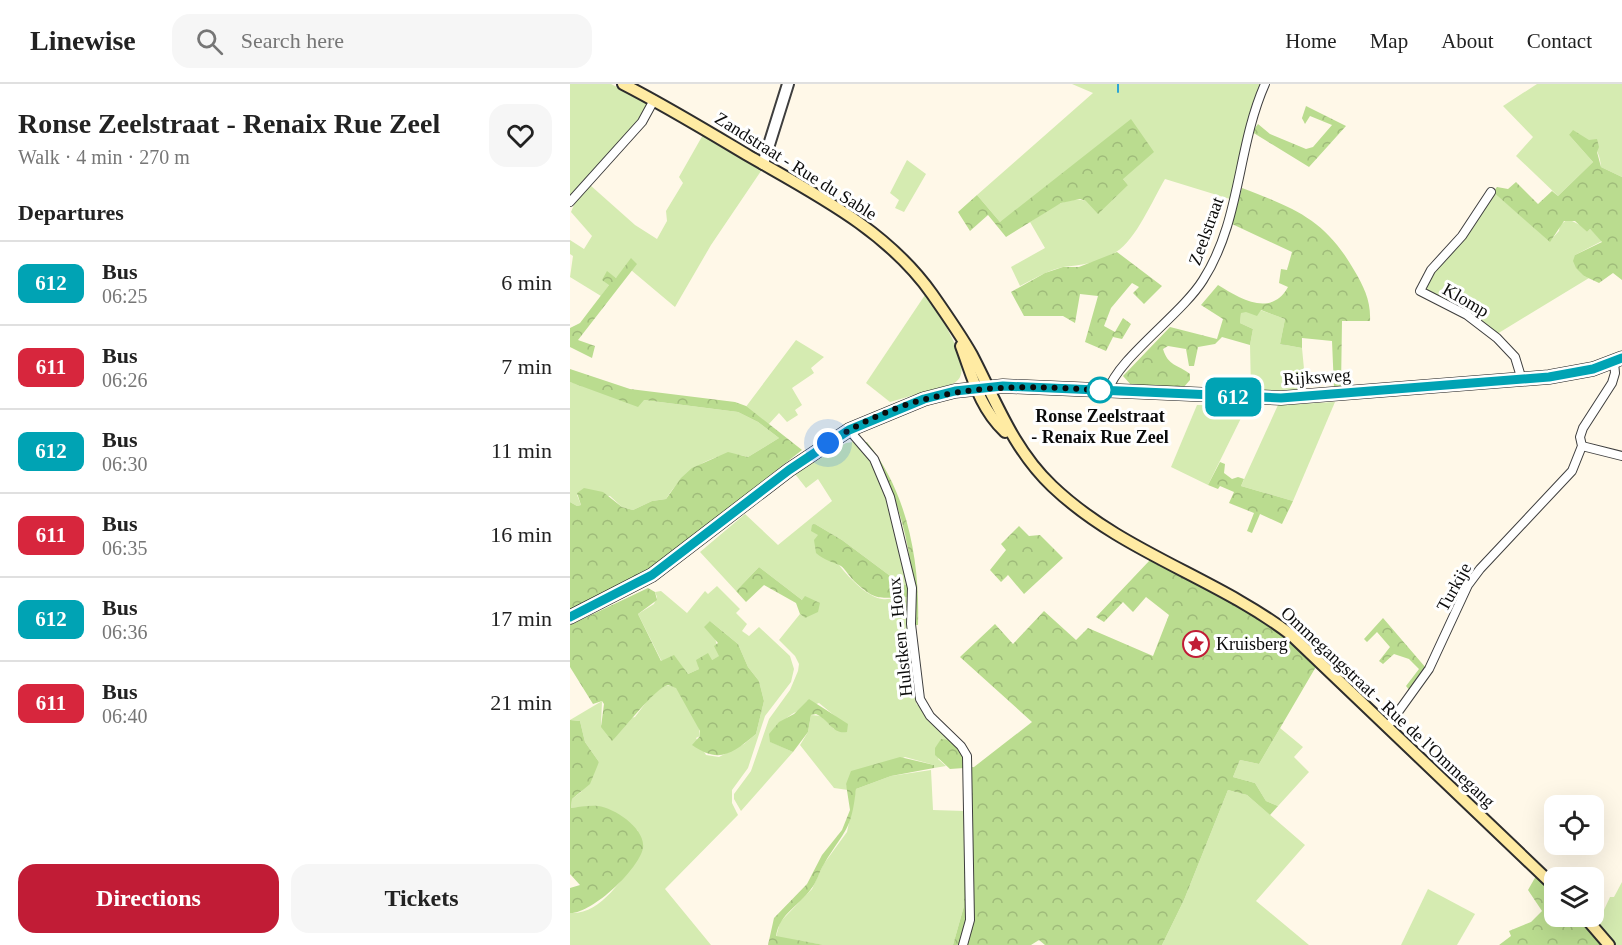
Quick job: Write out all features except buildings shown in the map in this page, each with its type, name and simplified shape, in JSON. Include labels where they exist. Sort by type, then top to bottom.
[{"type":"main road","name":"Zandstraat - Rue du Sable","points":[[623,84],[835,206],[880,239],[931,292],[988,388]]},
{"type":"main road","name":"Zandstraat - Rue du Sable","points":[[954,329],[975,389]]},
{"type":"main road","name":"Rijksweg","points":[[570,617],[652,575],[789,470],[849,430],[924,399],[1003,386],[1281,398],[1522,380],[1575,373],[1618,360]]},
{"type":"main road","name":"Ommegangstraat - Rue de l'Ommegang","points":[[988,388],[1004,423],[1016,442],[1053,487],[1092,519],[1140,550],[1236,598],[1270,618],[1313,655],[1544,876]]},
{"type":"main road","name":"Ommegangstraat - Rue de l'Ommegang","points":[[975,389],[994,422],[1016,442]]},
{"type":"main road","points":[[1593,927],[1609,945]]},
{"type":"street","points":[[763,164],[788,84]]},
{"type":"street","name":"Zeelstraat","points":[[1108,391],[1116,374],[1184,305],[1206,274],[1228,222],[1245,141],[1265,84]]},
{"type":"street","points":[[570,202],[642,122],[654,100]]},
{"type":"street","name":"Klomp","points":[[1491,192],[1462,236],[1431,270],[1420,291],[1481,324],[1511,350],[1522,380]]},
{"type":"street","name":"Turkije","points":[[1388,726],[1441,648],[1468,585],[1492,554],[1572,471],[1582,446],[1580,437],[1583,428],[1615,376],[1618,360]]},
{"type":"street","name":"Hulstken - Houx","points":[[849,430],[874,459],[890,497],[912,588],[911,624],[920,699],[930,716],[961,746],[967,756],[969,927],[963,945]]},
{"type":"street","points":[[1582,446],[1622,456]]},
{"type":"green space","points":[[570,84],[611,84],[645,101],[648,107],[645,114],[570,201]]},
{"type":"green space","points":[[1072,84],[1263,84],[1246,129],[1230,199],[1165,179],[1137,229],[1116,252],[1097,261],[1052,270],[1020,286],[1011,267],[1045,248],[1030,222],[1064,202],[1086,201],[1128,185],[1123,179],[1000,222],[977,195],[1093,93]]},
{"type":"green space","points":[[1537,84],[1622,84],[1622,177],[1601,167],[1595,148],[1587,140],[1576,136],[1569,135],[1593,162],[1558,196],[1516,156],[1533,137],[1503,106]]},
{"type":"green space","points":[[1306,106],[1346,126],[1309,167],[1252,132],[1258,124],[1270,134],[1306,149],[1313,147],[1332,125],[1310,116],[1305,124],[1302,118]]},
{"type":"green space","points":[[1131,119],[1154,152],[1123,179],[1128,185],[1098,214],[1086,201],[1080,199],[1061,203],[1006,237],[988,215],[970,231],[958,212],[977,195],[1000,222]]},
{"type":"green space","points":[[1573,130],[1589,140],[1597,139],[1599,147],[1597,152],[1601,167],[1622,177],[1622,280],[1613,273],[1599,283],[1584,276],[1576,268],[1573,261],[1575,255],[1602,242],[1590,229],[1587,232],[1575,221],[1564,221],[1550,242],[1493,192],[1497,187],[1508,189],[1516,182],[1538,204],[1552,191],[1558,196],[1593,162],[1569,135]]},
{"type":"green space","points":[[704,133],[761,171],[711,245],[675,307],[631,270],[616,278],[607,272],[609,285],[601,296],[570,277],[573,256],[570,254],[570,240],[584,249],[592,236],[571,212],[576,200],[590,185],[635,225],[657,239],[667,221],[666,211],[683,183],[679,177]]},
{"type":"green space","points":[[907,160],[926,174],[904,212],[895,208],[899,200],[890,193]]},
{"type":"green space","points":[[1242,188],[1293,209],[1320,227],[1332,238],[1361,282],[1368,301],[1370,321],[1342,321],[1341,388],[1334,388],[1332,341],[1302,338],[1302,348],[1280,344],[1285,319],[1261,310],[1257,316],[1246,312],[1241,313],[1240,323],[1253,329],[1250,345],[1222,337],[1215,344],[1198,347],[1194,366],[1189,366],[1186,349],[1168,346],[1163,349],[1170,362],[1190,374],[1190,380],[1183,388],[1132,386],[1123,376],[1170,327],[1217,339],[1223,319],[1201,305],[1218,285],[1245,300],[1264,303],[1273,302],[1288,287],[1279,283],[1281,269],[1287,270],[1292,252],[1232,224]]},
{"type":"green space","points":[[1493,192],[1550,241],[1559,231],[1560,225],[1568,219],[1580,225],[1587,232],[1590,229],[1602,241],[1575,255],[1584,276],[1589,278],[1497,334],[1462,309],[1425,292],[1425,282]]},
{"type":"green space","points":[[1117,252],[1162,286],[1144,304],[1133,293],[1139,287],[1132,283],[1111,308],[1104,326],[1115,332],[1123,318],[1131,324],[1122,339],[1113,337],[1106,351],[1085,342],[1098,296],[1080,294],[1075,323],[1063,316],[1024,316],[1011,292],[1045,273],[1063,267],[1079,267]]},
{"type":"green space","points":[[631,258],[637,264],[578,340],[595,346],[592,358],[570,347],[570,328],[580,323],[609,285],[602,280],[607,271],[616,278]]},
{"type":"green space","points":[[925,295],[954,341],[962,368],[960,378],[952,384],[890,402],[866,383]]},
{"type":"green space","points":[[1260,310],[1285,319],[1280,344],[1302,348],[1306,390],[1251,391],[1250,345],[1253,329],[1240,323],[1241,312]]},
{"type":"green space","points":[[796,340],[824,357],[811,368],[814,373],[792,388],[802,405],[795,410],[798,415],[787,422],[779,413],[768,425],[745,408]]},
{"type":"green space","points":[[570,369],[630,389],[735,402],[746,406],[802,450],[666,558],[623,584],[570,609],[570,502],[577,506],[581,505],[577,493],[584,488],[603,492],[622,507],[633,510],[652,501],[666,499],[681,478],[692,468],[728,452],[748,457],[779,438],[758,422],[738,412],[644,400],[638,407],[570,382]]},
{"type":"green space","points":[[570,382],[644,400],[738,412],[758,422],[779,438],[748,457],[724,455],[701,464],[681,480],[666,499],[652,501],[633,510],[622,507],[610,496],[577,495],[581,505],[577,506],[570,502]]},
{"type":"green space","points":[[1335,402],[1293,501],[1241,486],[1278,405]]},
{"type":"green space","points":[[1197,405],[1247,406],[1208,485],[1171,467]]},
{"type":"green space","points":[[853,442],[877,472],[885,490],[892,508],[909,585],[901,584],[842,540],[815,524],[833,556],[862,589],[882,599],[909,597],[916,688],[912,689],[917,705],[920,704],[932,723],[953,742],[938,759],[946,766],[934,768],[934,765],[905,757],[846,784],[848,790],[834,788],[800,745],[808,732],[811,715],[821,716],[834,729],[841,721],[819,703],[795,712],[779,726],[771,742],[793,752],[741,811],[734,799],[734,794],[751,771],[769,719],[790,690],[798,671],[799,664],[795,656],[779,640],[800,614],[805,618],[802,600],[759,567],[736,591],[700,552],[745,514],[778,545],[832,501],[818,479],[806,488],[795,474],[846,443]]},
{"type":"green space","points":[[867,442],[893,483],[909,529],[917,577],[918,625],[914,625],[912,578],[904,529],[888,483],[862,443]]},
{"type":"green space","points":[[1220,462],[1225,464],[1224,473],[1232,479],[1238,477],[1244,479],[1241,486],[1293,501],[1282,524],[1260,514],[1252,533],[1247,531],[1254,513],[1229,503],[1234,492],[1220,486],[1218,489],[1208,485]]},
{"type":"green space","points":[[815,524],[842,540],[901,584],[909,585],[909,597],[874,596],[854,581],[841,566],[816,553],[814,540],[818,535],[811,531],[812,525]]},
{"type":"green space","points":[[1019,526],[1029,536],[1040,535],[1063,558],[1024,594],[1008,575],[1001,582],[990,570],[1006,550],[1001,544]]},
{"type":"green space","points":[[1150,560],[1248,611],[1280,631],[1317,665],[1259,764],[1240,760],[1233,777],[1255,783],[1266,801],[1278,806],[1270,815],[1247,795],[1228,790],[1184,900],[1162,945],[1045,945],[1039,940],[1031,945],[953,945],[964,906],[964,768],[950,769],[935,755],[935,748],[941,739],[952,742],[962,752],[968,768],[974,767],[1032,722],[960,657],[995,624],[1013,644],[1044,611],[1076,640],[1088,628],[1153,656],[1169,615],[1146,597],[1133,612],[1123,602],[1104,622],[1096,617]]},
{"type":"green space","points":[[759,567],[802,600],[805,596],[820,603],[818,612],[805,618],[800,614],[796,603],[764,585],[746,602],[736,591]]},
{"type":"green space","points":[[717,586],[740,609],[736,613],[747,624],[742,631],[749,636],[759,627],[790,656],[794,669],[791,682],[765,716],[748,768],[732,790],[732,803],[738,815],[665,889],[711,945],[570,945],[570,913],[581,912],[601,902],[639,857],[638,831],[621,818],[600,808],[571,808],[572,799],[581,792],[599,762],[585,742],[580,721],[570,720],[602,701],[601,725],[635,717],[650,697],[665,685],[676,687],[691,711],[698,724],[700,736],[696,738],[706,755],[719,757],[744,744],[756,734],[764,701],[759,681],[748,667],[738,644],[710,621],[720,656],[712,660],[697,660],[699,669],[688,674],[662,662],[638,614],[654,604],[657,597],[655,592],[661,591],[687,613],[705,591],[708,594]]},
{"type":"green space","points":[[648,588],[655,592],[657,600],[638,614],[661,661],[674,655],[688,674],[699,669],[696,660],[708,653],[712,660],[719,656],[714,646],[718,643],[704,627],[710,621],[738,644],[748,667],[759,681],[764,701],[756,734],[740,747],[718,755],[702,751],[692,745],[700,736],[700,731],[676,688],[668,685],[648,700],[612,741],[601,727],[604,704],[602,701],[593,704],[570,667],[570,625]]},
{"type":"green space","points":[[1383,618],[1426,668],[1410,691],[1406,686],[1419,669],[1409,659],[1394,654],[1383,664],[1379,661],[1390,647],[1377,632],[1367,642],[1364,639]]},
{"type":"green space","points":[[809,699],[848,724],[847,732],[834,729],[816,714],[811,715],[808,732],[793,752],[770,742],[769,734],[779,722],[794,714]]},
{"type":"green space","points":[[570,720],[580,721],[585,742],[599,762],[590,784],[572,799],[571,808],[595,806],[621,815],[640,834],[643,848],[633,867],[613,889],[590,906],[570,913],[570,888],[580,885],[570,874]]},
{"type":"green space","points":[[1280,728],[1303,747],[1294,757],[1309,772],[1278,806],[1266,801],[1255,783],[1233,777],[1240,760],[1259,764]]},
{"type":"green space","points":[[900,757],[934,765],[934,768],[891,776],[856,789],[852,814],[846,830],[813,886],[785,916],[778,928],[776,936],[824,945],[768,945],[774,918],[807,884],[822,855],[842,830],[850,810],[846,784],[851,771]]},
{"type":"green space","points":[[931,770],[933,810],[965,811],[964,906],[953,945],[824,945],[776,937],[780,922],[812,889],[823,865],[847,832],[856,789],[891,776]]},
{"type":"green space","points":[[1228,790],[1247,795],[1305,845],[1256,901],[1309,945],[1162,945],[1184,900]]},
{"type":"green space","points":[[1536,876],[1544,884],[1544,927],[1591,927],[1606,945],[1499,945],[1511,936],[1509,931],[1531,922],[1542,911],[1528,890]]},
{"type":"green space","points":[[1622,882],[1622,945],[1613,945],[1599,927],[1604,927],[1604,910],[1610,897],[1614,897]]},
{"type":"green space","points":[[1428,889],[1475,914],[1457,945],[1401,945]]},
{"type":"waterway","points":[[1118,84],[1118,92]]},
{"type":"bus line","name":"612","points":[[570,617],[652,575],[741,505],[849,430],[896,409],[955,391],[1003,386],[1281,398],[1549,377],[1593,369],[1622,358]]},
{"type":"place","name":"Ronse Zeelstraat - Renaix Rue Zeel","points":[[1100,390]]},
{"type":"place","name":"Kruisberg","points":[[1196,644]]},
{"type":"route","points":[[828,443],[849,430],[896,409],[955,391],[1003,386],[1108,391],[1100,390]]}]
